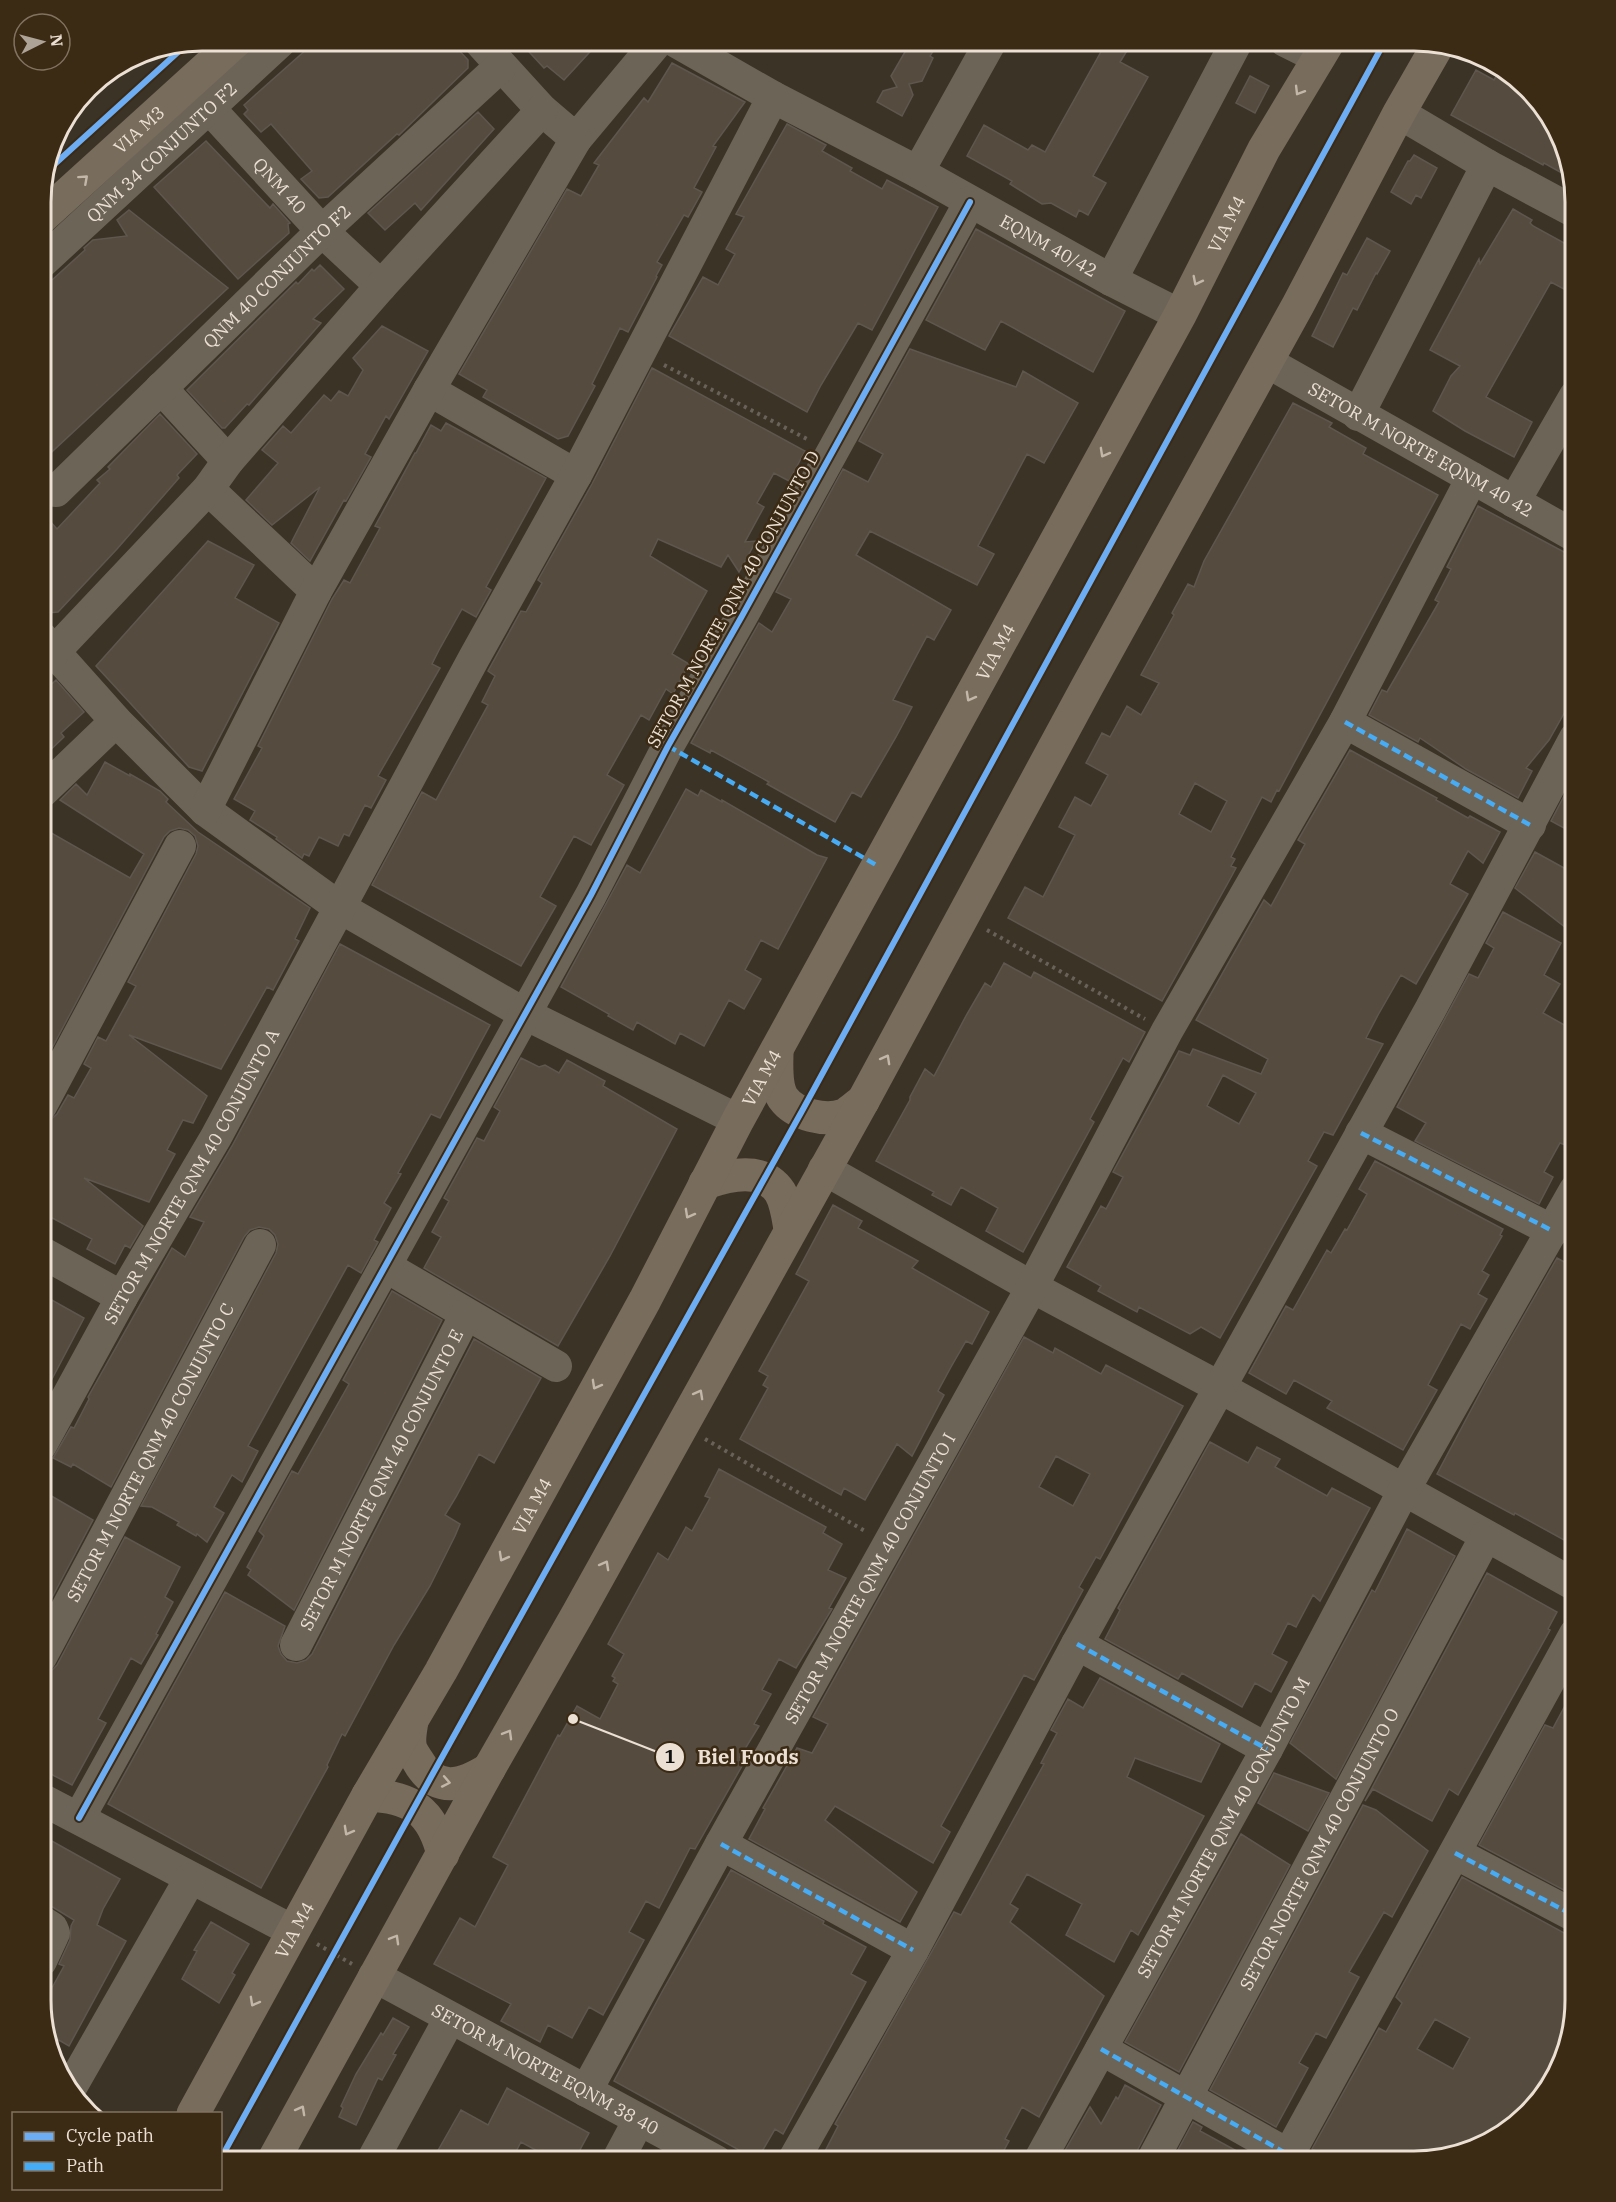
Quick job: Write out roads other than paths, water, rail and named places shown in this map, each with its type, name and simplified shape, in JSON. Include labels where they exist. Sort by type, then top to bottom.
[{"type":"main road","name":"VIA M3","points":[[51,209],[224,51]]},
{"type":"main road","name":"VIA M4","points":[[194,2112],[368,1795],[412,1721],[645,1300],[738,1120],[1180,315],[1264,149],[1323,51]]},
{"type":"main road","points":[[278,2151],[459,1822],[863,1101],[1434,53]]},
{"type":"main road","points":[[777,1052],[778,1080],[783,1098],[795,1108],[812,1116],[826,1118],[845,1115],[863,1101]]},
{"type":"main road","points":[[705,1184],[724,1177],[746,1174],[766,1179],[779,1191],[790,1228]]},
{"type":"main road","points":[[412,1721],[410,1746],[421,1767],[436,1781],[454,1785],[470,1781],[489,1769]]},
{"type":"main road","points":[[368,1795],[388,1796],[407,1801],[428,1818],[438,1833],[443,1854]]},
{"type":"street","name":"QNM 34 CONJUNTO F2","points":[[51,254],[269,51]]},
{"type":"street","points":[[488,51],[542,110],[576,139]]},
{"type":"street","points":[[205,810],[316,591],[429,390],[576,139],[650,51]]},
{"type":"street","name":"EQNM 40/42","points":[[692,51],[773,97],[918,172],[1112,280],[1180,315]]},
{"type":"street","points":[[918,172],[986,51]]},
{"type":"street","points":[[1112,280],[1232,51]]},
{"type":"street","name":"QNM 40 CONJUNTO F2","points":[[56,491],[322,231],[501,66]]},
{"type":"street","name":"SETOR M NORTE QNM 40 CONJUNTO A","points":[[51,1426],[122,1296],[216,1137],[339,907],[576,475],[773,97]]},
{"type":"street","name":"QNM 40","points":[[208,108],[322,231],[381,286]]},
{"type":"street","points":[[51,640],[208,489],[228,461],[381,286],[542,110]]},
{"type":"street","points":[[1399,113],[1487,165],[1565,207]]},
{"type":"street","points":[[1358,415],[1487,165]]},
{"type":"street","name":"SETOR M NORTE QNM 40 CONJUNTO D","points":[[79,1818],[591,895],[668,746],[970,202]]},
{"type":"street","name":"SETOR M NORTE EQNM 40 42","points":[[1267,362],[1565,530]]},
{"type":"street","points":[[161,388],[228,461]]},
{"type":"street","points":[[429,390],[576,475]]},
{"type":"street","points":[[1514,502],[1565,413]]},
{"type":"street","name":"SETOR M NORTE QNM 40 CONJUNTO I","points":[[586,2091],[1032,1287],[1167,1031],[1345,722],[1472,478]]},
{"type":"street","points":[[208,489],[316,591]]},
{"type":"street","points":[[51,648],[116,721],[205,810],[339,907],[525,1014],[738,1120]]},
{"type":"street","points":[[51,783],[116,721]]},
{"type":"street","points":[[1345,722],[1530,825]]},
{"type":"street","points":[[799,2151],[913,1950],[1077,1644],[1430,1010],[1565,757]]},
{"type":"street","points":[[51,1063],[180,846]]},
{"type":"street","points":[[1361,1133],[1553,1231]]},
{"type":"street","points":[[824,1169],[1032,1287],[1221,1388],[1565,1579]]},
{"type":"street","name":"SETOR M NORTE QNM 40 CONJUNTO M","points":[[1045,2151],[1267,1749],[1404,1490],[1565,1209]]},
{"type":"street","name":"SETOR M NORTE QNM 40 CONJUNTO C","points":[[51,1636],[260,1245]]},
{"type":"street","points":[[51,1257],[122,1296]]},
{"type":"street","points":[[384,1266],[556,1366]]},
{"type":"street","name":"SETOR M NORTE QNM 40 CONJUNTO E","points":[[296,1645],[466,1314]]},
{"type":"street","name":"SETOR NORTE QNM 40 CONJUNTO O","points":[[1157,2151],[1486,1536]]},
{"type":"street","points":[[1077,1644],[1267,1749]]},
{"type":"street","points":[[1291,2151],[1565,1652]]},
{"type":"street","points":[[51,1804],[293,1931]]},
{"type":"street","points":[[721,1844],[913,1950]]},
{"type":"street","points":[[1455,1853],[1565,1911]]},
{"type":"street","points":[[75,2081],[190,1879]]},
{"type":"street","name":"SETOR M NORTE EQNM 38 40","points":[[374,1976],[697,2151]]},
{"type":"street","points":[[377,2151],[450,2018]]},
{"type":"street","points":[[1101,2049],[1187,2097],[1276,2151]]},
{"type":"street","points":[[622,2151],[639,2120]]},
{"type":"place","name":"Biel Foods","points":[[573,1719]]}]
